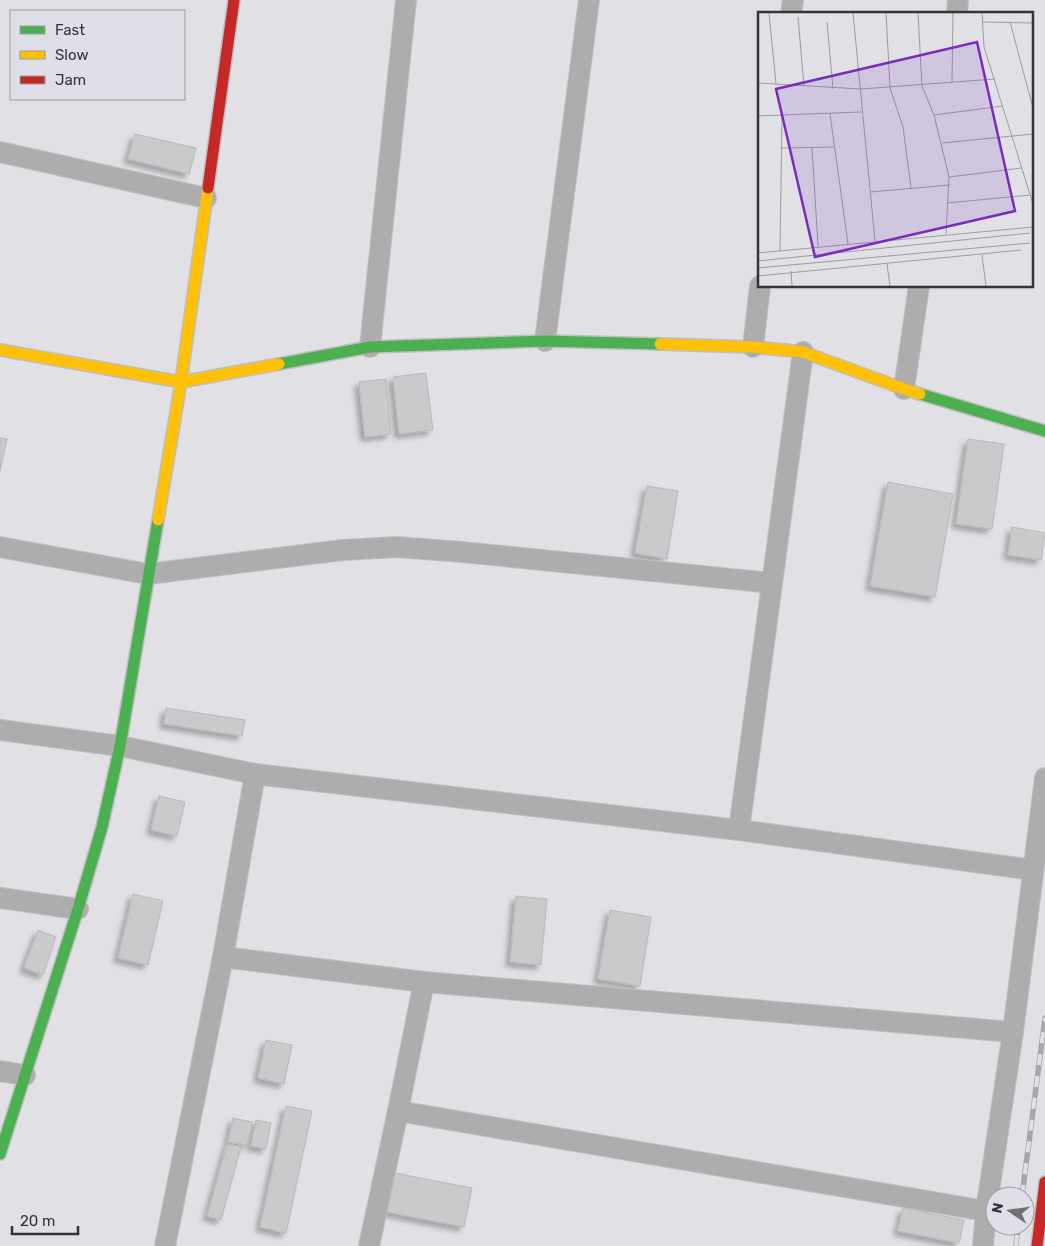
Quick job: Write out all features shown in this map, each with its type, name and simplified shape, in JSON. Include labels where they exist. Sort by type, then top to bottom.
[{"type":"main road","points":[[0,1154],[78,909],[102,827],[120,746],[181,382],[234,0]]},
{"type":"main road","points":[[0,350],[181,382],[370,347],[545,341],[753,347],[803,352],[904,389],[1045,431]]},
{"type":"main road","points":[[1037,1246],[1045,1182]]},
{"type":"street","points":[[370,347],[406,0]]},
{"type":"street","points":[[545,341],[589,0]]},
{"type":"street","points":[[0,152],[206,198]]},
{"type":"street","points":[[753,347],[760,288]]},
{"type":"street","points":[[904,389],[918,288]]},
{"type":"street","points":[[739,830],[803,352]]},
{"type":"street","points":[[0,547],[148,574],[343,550],[397,547],[772,583]]},
{"type":"street","points":[[0,730],[120,746],[255,774],[739,830],[1033,870]]},
{"type":"street","points":[[169,1245],[255,774]]},
{"type":"street","points":[[990,1186],[1013,1032],[1045,778]]},
{"type":"street","points":[[0,898],[78,909]]},
{"type":"street","points":[[223,957],[424,982],[1013,1032]]},
{"type":"street","points":[[369,1246],[424,982]]},
{"type":"street","points":[[0,1071],[25,1075]]},
{"type":"street","points":[[398,1112],[985,1211]]},
{"type":"street","points":[[983,1246],[985,1223]]},
{"type":"building","points":[[135,134],[196,148],[189,174],[128,159]]},
{"type":"building","points":[[426,373],[433,430],[399,434],[393,377]]},
{"type":"building","points":[[386,379],[391,434],[365,437],[359,382]]},
{"type":"building","points":[[0,438],[7,439],[0,471]]},
{"type":"building","points":[[968,439],[1004,444],[992,529],[956,524]]},
{"type":"building","points":[[888,482],[953,494],[935,597],[870,586]]},
{"type":"building","points":[[647,486],[678,491],[667,559],[635,553]]},
{"type":"building","points":[[1012,527],[1045,533],[1041,560],[1008,555]]},
{"type":"building","points":[[166,708],[245,720],[242,736],[164,724]]},
{"type":"building","points":[[159,796],[185,802],[177,836],[151,830]]},
{"type":"building","points":[[133,894],[163,901],[148,965],[118,958]]},
{"type":"building","points":[[516,896],[547,899],[541,965],[510,962]]},
{"type":"building","points":[[610,910],[651,917],[640,986],[598,979]]},
{"type":"building","points":[[38,930],[56,937],[43,975],[24,968]]},
{"type":"building","points":[[266,1040],[292,1045],[284,1084],[258,1078]]},
{"type":"building","points":[[286,1106],[312,1111],[286,1233],[260,1227]]},
{"type":"building","points":[[233,1118],[252,1122],[247,1145],[228,1142]]},
{"type":"building","points":[[256,1120],[271,1123],[266,1149],[251,1146]]},
{"type":"building","points":[[227,1144],[241,1147],[221,1220],[207,1216]]},
{"type":"building","points":[[395,1173],[472,1188],[464,1227],[387,1212]]},
{"type":"building","points":[[903,1208],[964,1220],[959,1243],[898,1231]]},
{"type":"railway","points":[[1023,1186],[1045,1018]]},
{"type":"railway","points":[[1016,1246],[1017,1236]]},
{"type":"traffic: fast","points":[[279,364],[370,347],[545,341],[660,344]]},
{"type":"traffic: fast","points":[[920,394],[1045,431]]},
{"type":"traffic: fast","points":[[0,1154],[78,909],[102,827],[120,746],[158,520]]},
{"type":"traffic: slow","points":[[158,520],[181,382],[208,188]]},
{"type":"traffic: slow","points":[[660,344],[753,347],[803,352],[920,394]]},
{"type":"traffic: slow","points":[[0,350],[181,382],[279,364]]},
{"type":"traffic: jam","points":[[208,188],[234,0]]},
{"type":"traffic: jam","points":[[1037,1246],[1045,1182]]}]
